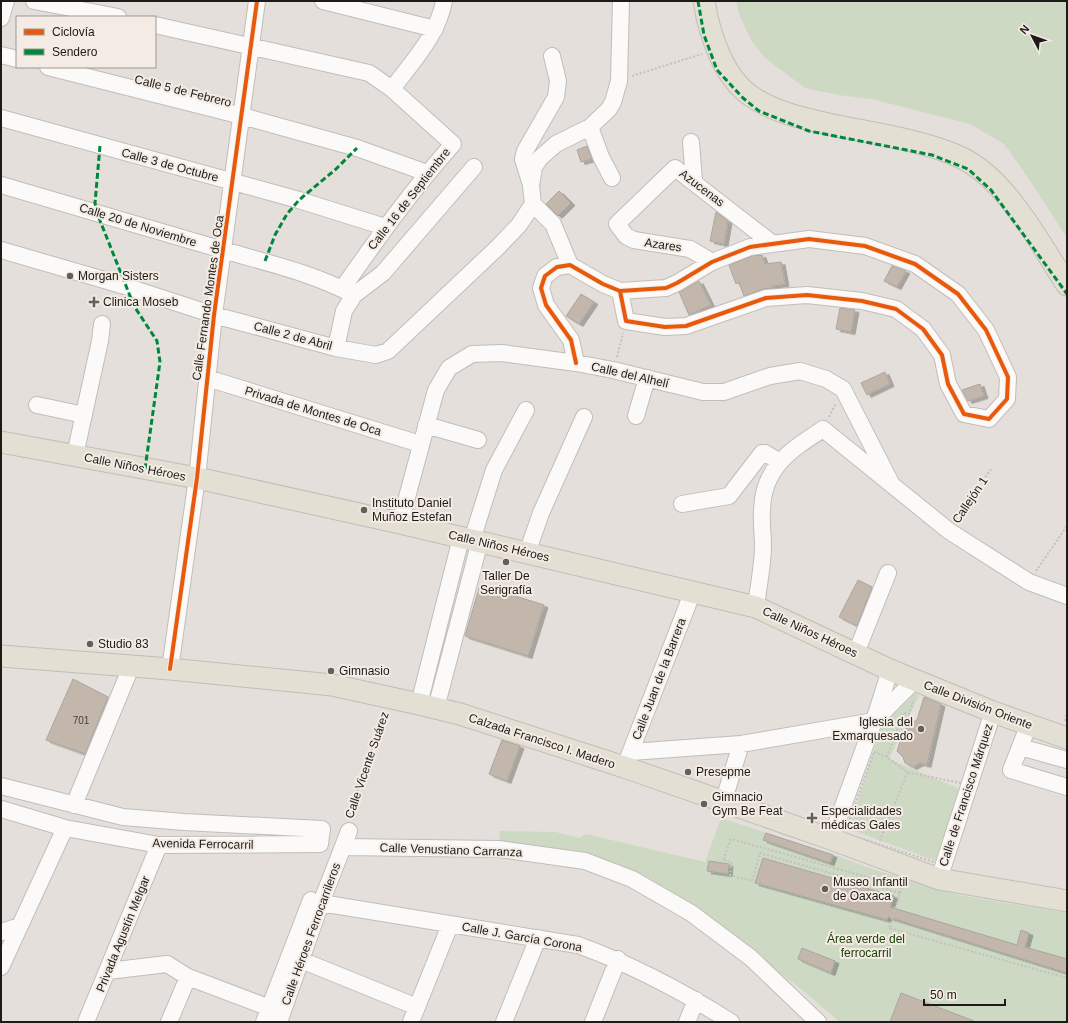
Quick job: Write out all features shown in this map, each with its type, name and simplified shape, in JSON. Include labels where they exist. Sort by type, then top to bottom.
[{"type":"main road","points":[[704,1],[708,24],[716,47],[733,78],[750,96],[768,106],[805,119],[933,147],[962,158],[972,164],[1003,190],[1067,285]]},
{"type":"main road","points":[[717,1],[719,18],[729,44],[739,64],[753,80],[773,94],[796,104],[927,133],[963,144],[983,155],[1011,181],[1067,260]]},
{"type":"main road","name":"Calle Niños Héroes","points":[[1,442],[197,478],[400,523],[756,607],[890,670]]},
{"type":"main road","name":"Calzada Francisco I. Madero","points":[[1,656],[170,669],[332,685],[390,699],[428,706],[628,760],[723,803],[831,839],[941,872],[1067,901]]},
{"type":"main road","name":"Calle División Oriente","points":[[890,670],[914,690],[993,712],[1067,738]]},
{"type":"street","points":[[1,18],[6,1]]},
{"type":"street","points":[[34,1],[113,16]]},
{"type":"street","name":"Calle Fernando Montes de Oca","points":[[170,669],[197,478],[214,315],[224,251],[257,1]]},
{"type":"street","points":[[323,1],[435,29]]},
{"type":"street","points":[[392,89],[435,29],[444,1]]},
{"type":"street","points":[[531,186],[534,167],[540,158],[556,144],[590,127],[609,109],[613,102],[619,80],[622,1]]},
{"type":"street","name":"Calle 16 de Septiembre","points":[[156,25],[369,73],[392,89],[453,144],[427,173],[385,227],[348,292],[336,348]]},
{"type":"street","points":[[1,55],[16,59]]},
{"type":"street","points":[[552,56],[558,81],[556,97],[525,151],[523,159],[531,186],[533,204],[556,228],[570,265]]},
{"type":"street","name":"Calle 5 de Febrero","points":[[52,68],[242,116],[357,148],[427,173]]},
{"type":"street","name":"Calle 3 de Octubre","points":[[1,118],[299,200],[385,227]]},
{"type":"street","points":[[590,127],[601,156],[612,178]]},
{"type":"street","points":[[691,142],[694,181]]},
{"type":"street","points":[[348,292],[383,273],[474,167]]},
{"type":"street","name":"Azucenas","points":[[617,224],[675,168],[694,181],[773,244]]},
{"type":"street","name":"Calle 20 de Noviembre","points":[[1,185],[224,251],[265,261],[348,292]]},
{"type":"street","name":"Calle 2 de Abril","points":[[1,250],[125,286],[214,315],[336,348],[376,355],[388,351],[498,247],[519,224],[533,204]]},
{"type":"street","name":"Azares","points":[[617,224],[626,236],[634,240],[690,249],[712,262]]},
{"type":"street","points":[[576,363],[571,340],[546,305],[541,288],[545,276],[557,267],[570,265],[603,284],[620,290],[666,288],[712,262],[750,247],[809,239],[865,246],[915,264],[958,294],[986,330],[1008,377],[1007,400],[989,418],[964,414],[948,384],[942,355],[924,328],[896,309],[862,301],[807,295],[766,298],[686,326],[665,327],[626,321],[620,290]]},
{"type":"street","points":[[75,455],[100,341],[102,324]]},
{"type":"street","name":"Calle del Alhelí","points":[[400,523],[420,444],[436,390],[449,368],[472,354],[502,353],[576,363],[613,370],[703,392],[724,392],[770,376],[800,372],[826,379],[843,390],[891,483]]},
{"type":"street","name":"Privada de Montes de Oca","points":[[207,378],[420,444]]},
{"type":"street","points":[[636,416],[647,378]]},
{"type":"street","points":[[37,405],[84,416]]},
{"type":"street","points":[[428,706],[471,540],[494,470],[526,410]]},
{"type":"street","points":[[527,553],[541,513],[584,417]]},
{"type":"street","points":[[426,425],[478,440]]},
{"type":"street","points":[[756,607],[763,548],[762,509],[766,486],[780,462],[791,450],[823,429],[949,531],[1029,582],[1067,596]]},
{"type":"street","points":[[682,504],[729,496],[762,454],[765,453],[780,462]]},
{"type":"street","points":[[856,653],[888,573]]},
{"type":"street","name":"Calle Juan de la Barrera","points":[[628,760],[693,591]]},
{"type":"street","points":[[1,786],[74,805],[131,667]]},
{"type":"street","points":[[831,839],[874,721],[890,670]]},
{"type":"street","points":[[628,760],[741,744],[874,721],[914,690]]},
{"type":"street","name":"Calle de Francisco Márquez","points":[[941,872],[993,712]]},
{"type":"street","points":[[1028,724],[1011,770],[1067,787]]},
{"type":"street","points":[[723,803],[741,744]]},
{"type":"street","points":[[1020,747],[1067,760]]},
{"type":"street","name":"Avenida Ferrocarril","points":[[1,809],[65,828],[159,845],[320,844],[322,829],[184,822],[123,817],[74,805]]},
{"type":"street","points":[[1,967],[65,828]]},
{"type":"street","name":"Calle Héroes Ferrocarrileros","points":[[279,1022],[349,831]]},
{"type":"street","name":"Privada Agustín Melgar","points":[[86,1022],[159,845]]},
{"type":"street","name":"Calle Venustiano Carranza","points":[[343,847],[499,849],[585,861],[632,879],[690,913],[751,958],[818,1022]]},
{"type":"street","points":[[108,971],[167,964],[188,977],[267,1015],[319,879]]},
{"type":"street","name":"Calle J. García Corona","points":[[321,904],[578,945],[618,959],[696,1000],[732,1022]]},
{"type":"street","points":[[301,960],[414,1015],[450,925]]},
{"type":"street","points":[[1,932],[20,926]]},
{"type":"street","points":[[504,1022],[538,938]]},
{"type":"street","points":[[593,1022],[618,959]]},
{"type":"street","points":[[169,1022],[188,977]]},
{"type":"street","points":[[687,1022],[696,1000]]},
{"type":"path","points":[[619,80],[701,55],[704,52]]},
{"type":"path","points":[[613,370],[626,321]]},
{"type":"path","points":[[823,429],[843,390]]},
{"type":"path","points":[[1029,582],[1067,526]]},
{"type":"path","points":[[887,757],[903,713],[909,714],[914,690]]},
{"type":"path","points":[[874,752],[887,757],[907,772],[965,784],[941,872],[879,844],[845,833],[876,746]]},
{"type":"path","points":[[879,844],[907,772]]},
{"type":"path","points":[[900,893],[760,853],[752,881],[730,875],[732,862],[723,860],[731,839],[902,887],[889,928],[1067,978]]},
{"type":"green space","points":[[736,1],[1067,1],[1067,238],[1029,179],[1004,144],[970,124],[872,99],[838,95],[805,88],[765,58],[751,40],[739,14]]},
{"type":"green space","points":[[910,692],[919,695],[889,759],[960,789],[936,861],[849,829],[886,713]]},
{"type":"green space","name":"Área verde del ferrocarril","points":[[721,818],[838,856],[866,867],[958,895],[1067,913],[1067,1022],[840,1022],[795,984],[646,878],[583,852],[500,842],[499,831],[556,832],[579,838],[586,834],[705,862]]},
{"type":"building","points":[[587,146],[592,159],[581,162],[577,150]]},
{"type":"building","points":[[559,191],[571,203],[558,216],[546,204]]},
{"type":"building","points":[[716,212],[728,221],[724,244],[710,241]]},
{"type":"building","points":[[762,255],[765,264],[781,262],[785,284],[773,286],[773,288],[763,289],[744,296],[739,282],[736,284],[729,265],[752,256]]},
{"type":"building","points":[[892,266],[906,271],[897,287],[884,281]]},
{"type":"building","points":[[699,281],[711,305],[689,315],[679,292]]},
{"type":"building","points":[[581,294],[594,302],[579,324],[566,316]]},
{"type":"building","points":[[840,308],[855,310],[851,332],[836,329]]},
{"type":"building","points":[[885,372],[890,384],[867,395],[861,383]]},
{"type":"building","points":[[980,384],[984,396],[968,401],[962,390]]},
{"type":"building","points":[[858,580],[872,587],[857,626],[839,617]]},
{"type":"building","points":[[480,585],[544,605],[528,656],[465,636]]},
{"type":"building","points":[[73,679],[108,697],[85,754],[46,740]]},
{"type":"building","name":"Iglesia del Exmarquesado","points":[[924,697],[941,704],[927,765],[920,763],[913,767],[905,763],[903,757],[897,751],[903,733],[909,724],[917,720]]},
{"type":"building","points":[[502,740],[520,746],[507,781],[489,774]]},
{"type":"building","name":"Museo Infantil de Oaxaca","points":[[766,833],[833,855],[830,863],[763,840]]},
{"type":"building","name":"Museo Infantil de Oaxaca","points":[[763,858],[894,896],[890,907],[1017,945],[1021,930],[1029,933],[1025,947],[1067,959],[1067,973],[888,917],[887,920],[755,883]]},
{"type":"building","points":[[709,861],[729,864],[728,874],[707,871]]},
{"type":"building","points":[[802,948],[835,961],[831,973],[798,959]]},
{"type":"building","points":[[901,993],[974,1021],[974,1022],[890,1022]]},
{"type":"marked path","points":[[698,1],[704,35],[717,70],[743,98],[759,111],[809,131],[932,155],[968,169],[991,190],[1067,294]]},
{"type":"marked path","points":[[100,146],[95,203],[97,213],[134,306],[157,341],[160,362],[145,469]]},
{"type":"marked path","points":[[265,261],[275,235],[287,214],[299,200],[336,169],[357,148]]},
{"type":"cycle path","points":[[170,669],[197,478],[214,315],[257,1]]},
{"type":"cycle path","points":[[576,363],[571,340],[546,305],[541,288],[545,276],[557,267],[570,265],[603,284],[620,291],[666,288],[712,262],[750,247],[809,239],[865,246],[915,264],[958,294],[986,330],[1008,377],[1007,399],[989,419],[964,414],[948,384],[942,355],[923,329],[896,309],[862,301],[807,295],[766,298],[686,326],[665,327],[626,321],[620,291]]},
{"type":"place","name":"Morgan Sisters","points":[[70,276]]},
{"type":"place","name":"Clinica Moseb","points":[[94,302]]},
{"type":"place","name":"Instituto Daniel Muñoz Estefan","points":[[364,510]]},
{"type":"place","name":"Taller De Serigrafía","points":[[506,562]]},
{"type":"place","name":"Studio 83","points":[[90,644]]},
{"type":"place","name":"Gimnasio","points":[[331,671]]},
{"type":"place","name":"Iglesia del Exmarquesado","points":[[921,729]]},
{"type":"place","name":"Presepme","points":[[688,772]]},
{"type":"place","name":"Gimnacio Gym Be Feat","points":[[704,804]]},
{"type":"place","name":"Especialidades médicas Gales","points":[[812,818]]},
{"type":"place","name":"Museo Infantil de Oaxaca","points":[[825,889]]}]
